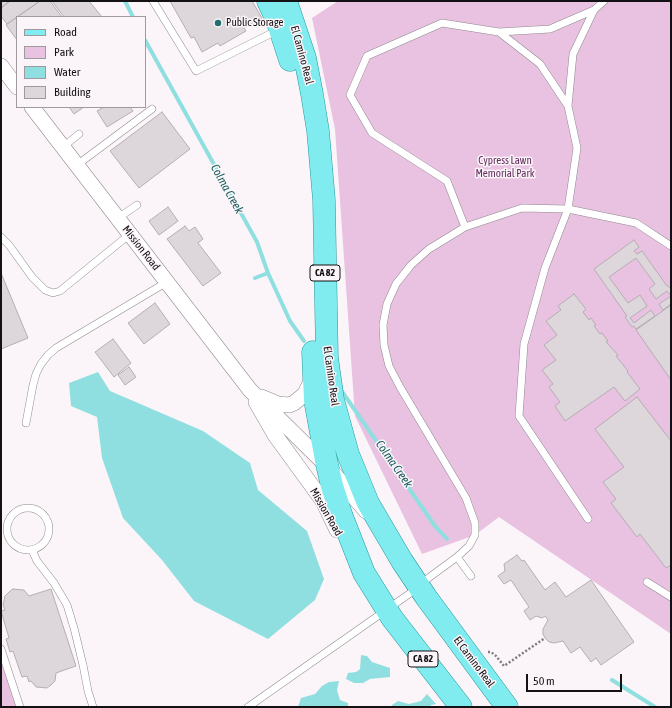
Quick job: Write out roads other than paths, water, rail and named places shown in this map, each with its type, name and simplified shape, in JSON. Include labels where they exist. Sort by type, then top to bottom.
[{"type":"main road","name":"El Camino Real","points":[[268,1],[280,29],[291,63],[306,133],[312,222],[314,373],[318,418],[332,486],[364,573],[387,610],[460,707]]},
{"type":"main road","name":"El Camino Real","points":[[286,1],[308,72],[315,109],[322,163],[324,200],[326,342],[330,387],[352,466],[368,503],[419,587],[507,707]]},
{"type":"street","points":[[1,66],[16,86]]},
{"type":"street","name":"Mission Road","points":[[33,108],[250,390],[328,467],[388,538]]},
{"type":"street","name":"Mission Road","points":[[250,390],[278,404],[289,405],[299,401],[305,394],[311,384],[314,373]]},
{"type":"street","name":"Mission Road","points":[[250,390],[265,418],[323,501],[341,537],[364,573]]},
{"type":"lane","points":[[153,1],[196,71],[280,29]]},
{"type":"lane","points":[[465,227],[447,181],[372,133],[350,95],[368,56],[442,23],[499,32],[550,29],[594,10],[604,1]]},
{"type":"lane","points":[[588,519],[519,416],[524,344],[546,268],[568,209],[577,148],[568,106],[573,54],[594,10]]},
{"type":"lane","points":[[499,32],[540,64],[568,106]]},
{"type":"lane","points":[[77,165],[152,109]]},
{"type":"lane","points":[[63,147],[79,134]]},
{"type":"lane","points":[[118,218],[137,205]]},
{"type":"lane","points":[[248,707],[419,587],[469,546],[475,535],[475,523],[466,498],[400,387],[389,366],[384,345],[383,325],[387,304],[396,284],[411,265],[429,249],[465,227],[522,208],[568,209],[636,223],[671,246]]},
{"type":"lane","points":[[1,237],[45,290],[54,293],[60,291],[130,234]]},
{"type":"lane","points":[[26,424],[36,374],[48,355],[56,348],[167,282]]},
{"type":"lane","points":[[29,507],[40,511],[45,515],[50,527],[49,533],[43,544],[32,550],[26,550],[14,545],[8,536],[8,520],[12,514],[22,508],[29,507]]},
{"type":"lane","points":[[32,550],[37,561],[54,583],[67,606],[74,628],[93,707]]},
{"type":"lane","points":[[457,557],[471,576]]},
{"type":"lane","points":[[647,582],[671,597]]},
{"type":"lane","points":[[1,649],[20,707]]},
{"type":"water","points":[[98,372],[110,391],[203,431],[250,463],[258,490],[307,531],[324,579],[315,600],[268,639],[194,601],[162,560],[123,518],[102,458],[97,417],[71,406],[69,383]]},
{"type":"water","points":[[361,655],[367,656],[372,662],[390,668],[390,677],[370,679],[363,683],[354,683],[346,679],[348,673],[356,672],[360,669]]},
{"type":"water","points":[[339,681],[337,690],[340,700],[348,703],[348,707],[298,707],[301,698],[315,694],[322,686],[329,682]]},
{"type":"water","points":[[427,694],[436,704],[431,705],[430,707],[391,707],[398,701],[409,704],[421,701]]},
{"type":"waterway","name":"Colma Creek","points":[[125,1],[132,16]]},
{"type":"waterway","name":"Colma Creek","points":[[146,42],[257,242],[268,273],[290,321],[304,341]]},
{"type":"waterway","points":[[255,278],[268,273]]},
{"type":"waterway","name":"Colma Creek","points":[[341,390],[435,526],[447,539]]},
{"type":"waterway","name":"Colma Creek","points":[[612,680],[655,707]]},
{"type":"place","name":"Public Storage","points":[[218,23]]},
{"type":"park label","name":"Cypress Lawn Memorial Park","points":[[505,167]]}]
